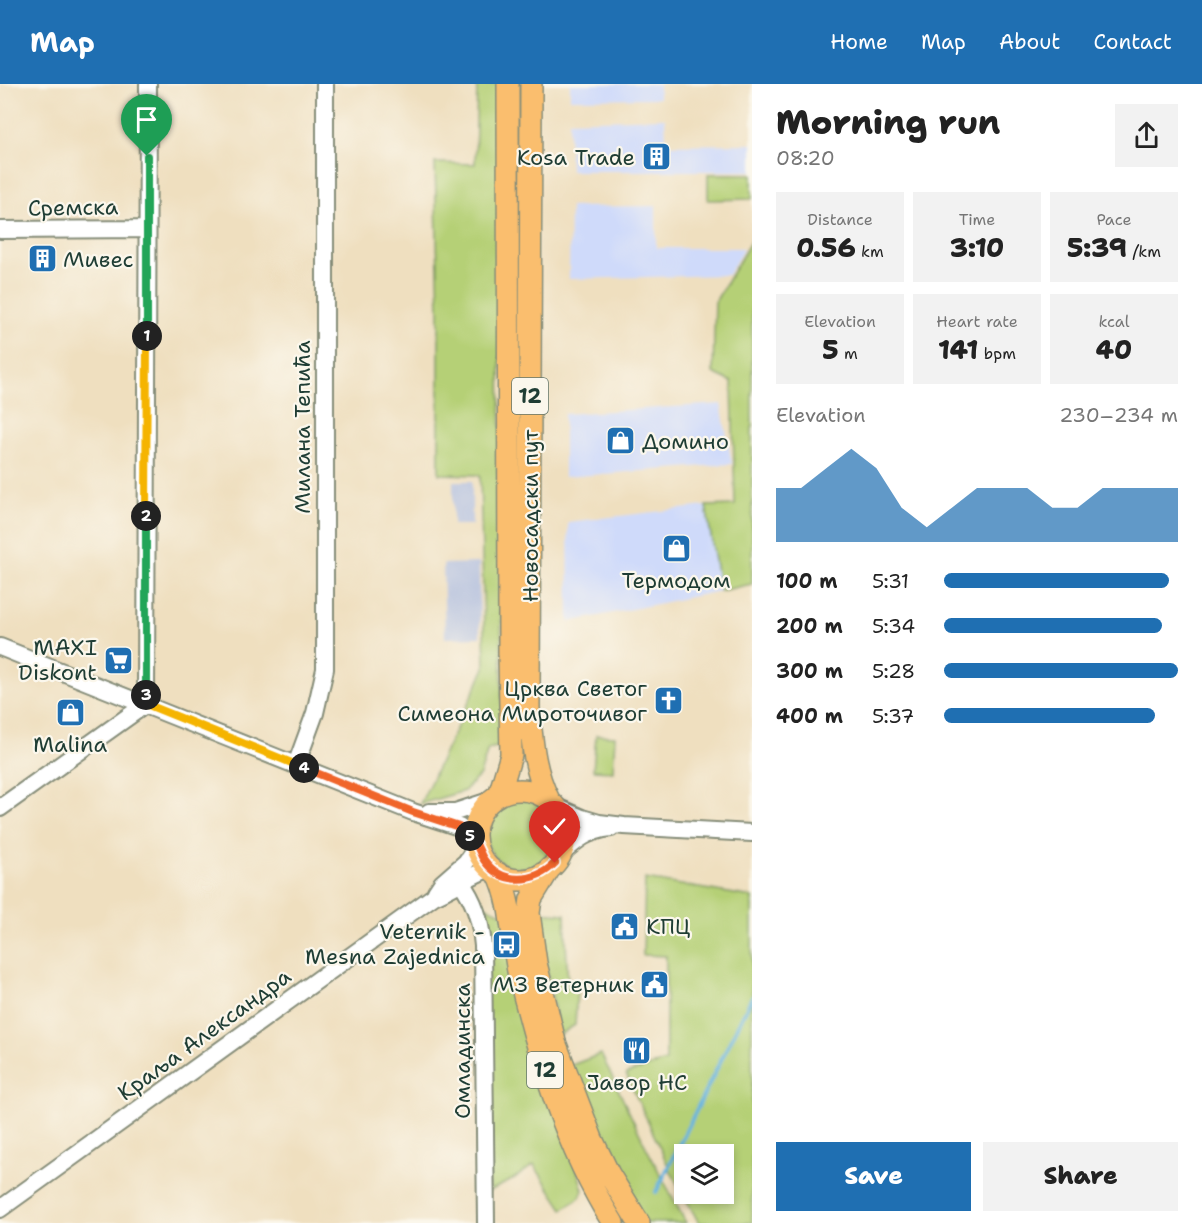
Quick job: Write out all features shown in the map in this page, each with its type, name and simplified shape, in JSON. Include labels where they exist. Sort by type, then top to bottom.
[{"type":"main road","name":"Новосадски пут","points":[[495,798],[510,764],[512,740],[509,655],[508,84]]},
{"type":"main road","name":"Новосадски пут","points":[[531,84],[529,708],[536,766],[541,785],[552,803]]},
{"type":"main road","points":[[495,798],[513,790],[528,790],[552,803]]},
{"type":"main road","name":"12","points":[[495,798],[479,819],[477,844],[483,858],[495,871],[508,900],[518,968],[550,1087],[582,1168],[596,1197],[613,1223]]},
{"type":"main road","name":"12","points":[[552,803],[562,819],[565,834],[554,862],[531,899],[529,914],[536,963],[555,1042],[592,1139],[609,1174],[639,1223]]},
{"type":"main road","points":[[495,871],[521,879],[536,876],[554,862]]},
{"type":"street","points":[[146,704],[148,84]]},
{"type":"street","name":"Милана Тепића","points":[[296,765],[315,713],[325,669],[325,84]]},
{"type":"street","name":"Сремска","points":[[0,230],[147,229]]},
{"type":"street","points":[[0,648],[146,704],[413,812],[459,827],[477,844],[466,862],[441,883],[434,896]]},
{"type":"street","points":[[0,808],[146,704]]},
{"type":"street","points":[[413,812],[455,812],[495,798]]},
{"type":"street","points":[[552,803],[589,820],[624,826],[752,833]]},
{"type":"street","points":[[554,862],[590,832],[624,826]]},
{"type":"street","points":[[434,896],[461,883],[473,874],[495,871]]},
{"type":"street","name":"Омладинска","points":[[461,883],[468,892],[478,918],[483,946],[486,1223]]},
{"type":"street","name":"Краља Александра","points":[[0,1209],[434,896]]},
{"type":"shaded area","points":[[570,84],[659,84],[659,98],[570,99]]},
{"type":"shaded area","points":[[665,118],[666,145],[752,144],[752,171],[570,171],[569,121]]},
{"type":"shaded area","points":[[656,206],[656,248],[744,248],[728,275],[569,279],[570,207]]},
{"type":"shaded area","points":[[721,404],[732,464],[564,477],[564,414]]},
{"type":"shaded area","points":[[453,481],[472,481],[472,525],[453,525]]},
{"type":"shaded area","points":[[706,506],[720,591],[569,622],[568,522]]},
{"type":"shaded area","points":[[479,563],[480,637],[445,638],[443,564]]},
{"type":"green space","points":[[477,84],[499,84],[502,746],[488,749],[480,775],[464,791],[420,804],[485,668],[480,475],[439,474],[439,311],[435,163],[475,164]]},
{"type":"green space","points":[[708,174],[752,174],[752,199],[708,200]]},
{"type":"green space","points":[[752,239],[752,584],[720,591],[706,506],[735,505],[732,382],[713,373],[715,302]]},
{"type":"green space","points":[[596,735],[615,736],[613,771],[593,770]]},
{"type":"green space","points":[[513,800],[527,800],[539,805],[549,815],[554,834],[549,853],[539,863],[527,868],[513,868],[501,863],[491,853],[486,841],[486,827],[491,815],[501,805]]},
{"type":"green space","points":[[645,879],[752,897],[752,1223],[699,1223],[689,1204],[734,1204],[734,1144],[674,1144],[674,1177],[626,1074],[666,1061],[666,956],[643,955]]},
{"type":"green space","points":[[479,904],[505,914],[583,1190],[580,1197],[563,1209],[534,1165],[510,1181],[489,1191]]},
{"type":"green space","points":[[536,912],[565,914],[568,989],[577,990],[575,1025],[559,1035]]},
{"type":"green space","points":[[601,1054],[674,1204],[686,1223],[646,1223],[620,1181],[569,1066]]},
{"type":"waterway","points":[[656,1192],[752,997]]},
{"type":"place","name":"Kosa Trade","points":[[656,157]]},
{"type":"place","name":"Мивес","points":[[42,259]]},
{"type":"place","name":"Домино","points":[[621,441]]},
{"type":"place","name":"Термодом","points":[[676,548]]},
{"type":"place","name":"MAXI Diskont","points":[[118,660]]},
{"type":"place","name":"Црква Светог Симеона Мироточивог","points":[[668,701]]},
{"type":"place","name":"Malina","points":[[70,712]]},
{"type":"place","name":"КПЦ","points":[[625,926]]},
{"type":"place","name":"Veternik - Mesna Zajednica","points":[[506,944]]},
{"type":"place","name":"МЗ Ветерник","points":[[655,984]]},
{"type":"place","name":"Јавор НС","points":[[637,1050]]},
{"type":"route","points":[[147,156],[146,704],[413,812],[459,827],[476,841],[486,864],[505,877],[529,879],[543,873],[555,863]]}]
